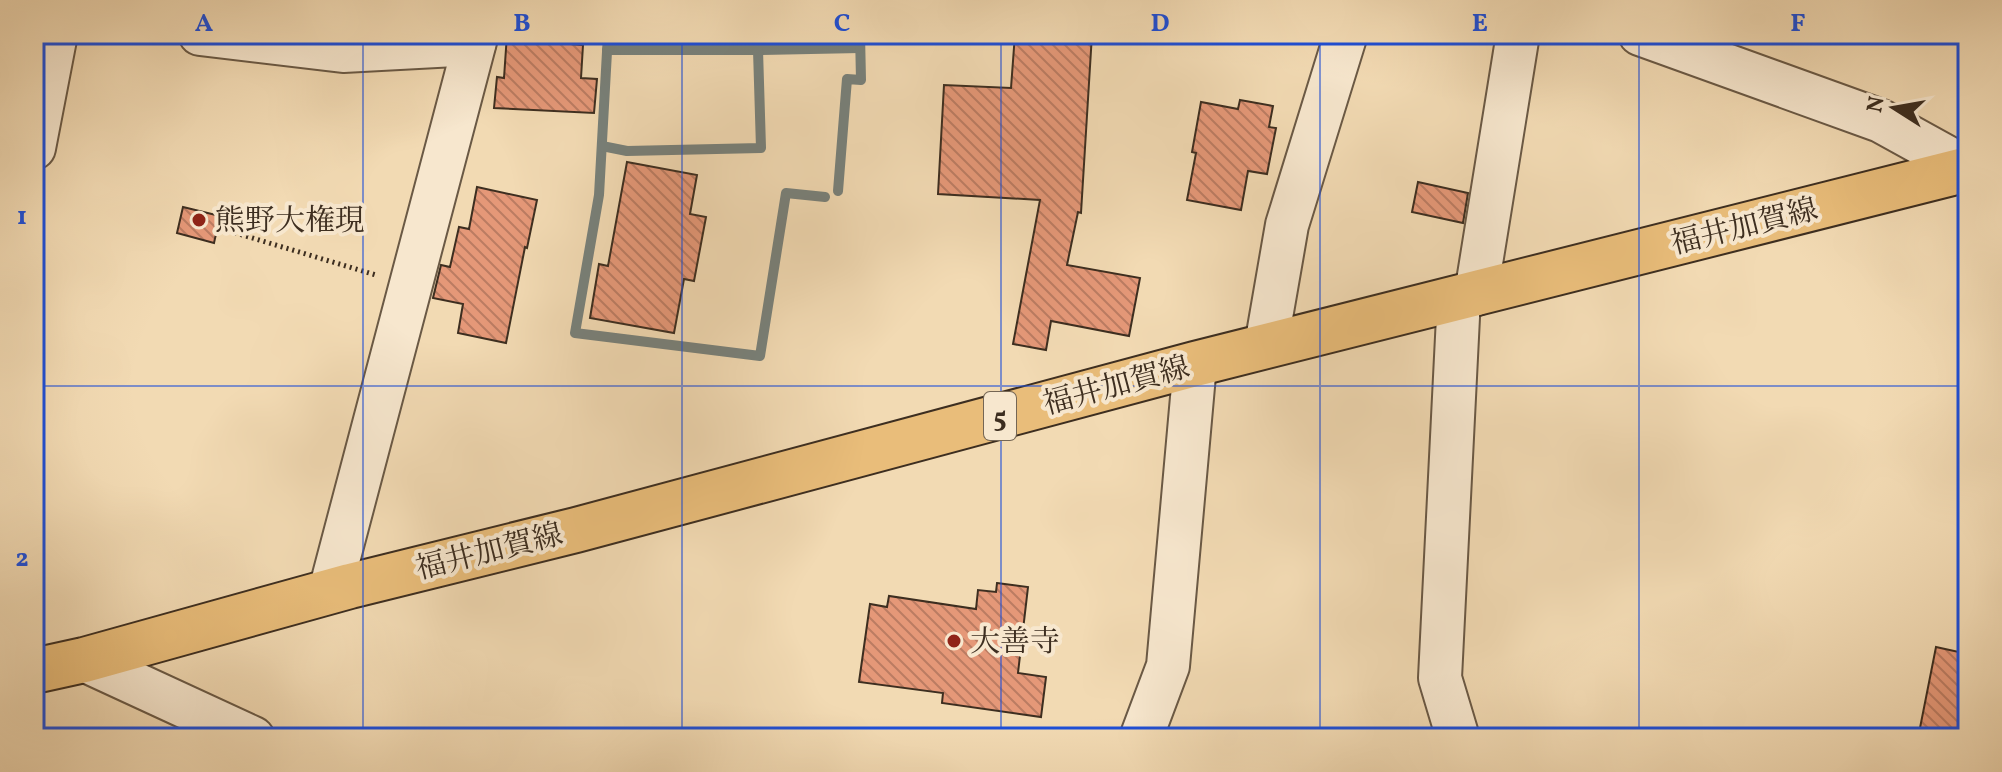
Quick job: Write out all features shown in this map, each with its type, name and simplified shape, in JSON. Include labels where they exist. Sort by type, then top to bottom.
[{"type":"main road","name":"福井加賀線","points":[[34,671],[1195,364],[1968,169]]},
{"type":"street","points":[[34,148],[56,34]]},
{"type":"street","points":[[200,34],[343,51],[476,39],[330,591]]},
{"type":"street","points":[[1266,346],[1287,225],[1346,34]]},
{"type":"street","points":[[1458,738],[1440,678],[1467,296],[1518,34]]},
{"type":"street","points":[[1640,34],[1881,121],[1968,169]]},
{"type":"street","points":[[1141,738],[1168,666],[1195,364]]},
{"type":"street","points":[[84,660],[253,738]]},
{"type":"path","points":[[229,231],[411,285]]},
{"type":"building","points":[[507,34],[557,34],[557,38],[571,39],[571,44],[583,45],[581,78],[597,79],[594,113],[494,108],[497,77],[504,78]]},
{"type":"building","points":[[1015,34],[1092,34],[1081,213],[1078,212],[1067,265],[1140,278],[1129,336],[1051,321],[1046,350],[1013,344],[1040,200],[938,194],[944,85],[1011,88]]},
{"type":"building","points":[[1240,100],[1273,106],[1269,127],[1276,128],[1267,174],[1248,171],[1241,210],[1187,200],[1201,102],[1238,109]]},
{"type":"building","points":[[627,162],[697,175],[690,214],[706,217],[694,281],[684,279],[674,333],[590,318],[599,264],[608,266]]},
{"type":"building","points":[[1418,182],[1468,193],[1463,223],[1412,212]]},
{"type":"building","points":[[477,187],[537,200],[506,343],[458,333],[463,304],[433,298],[441,265],[450,267],[459,227],[469,229]]},
{"type":"building","points":[[183,207],[220,216],[214,243],[177,233]]},
{"type":"building","points":[[997,583],[1028,587],[1018,673],[1046,677],[1041,717],[942,703],[943,693],[859,682],[870,604],[887,607],[889,596],[976,609],[978,590],[996,592]]},
{"type":"building","points":[[1936,647],[1968,654],[1968,738],[1918,738]]},
{"type":"waterway","points":[[608,34],[599,195],[575,333],[760,356],[786,193],[825,197]]},
{"type":"waterway","points":[[662,34],[662,50]]},
{"type":"waterway","points":[[701,34],[701,50]]},
{"type":"waterway","points":[[838,191],[847,79],[861,80],[860,34]]},
{"type":"waterway","points":[[758,50],[860,48]]},
{"type":"waterway","points":[[602,146],[627,151],[761,148],[758,50],[607,50]]},
{"type":"place","name":"熊野大権現","points":[[199,220]]},
{"type":"place","name":"大善寺","points":[[954,641]]}]
